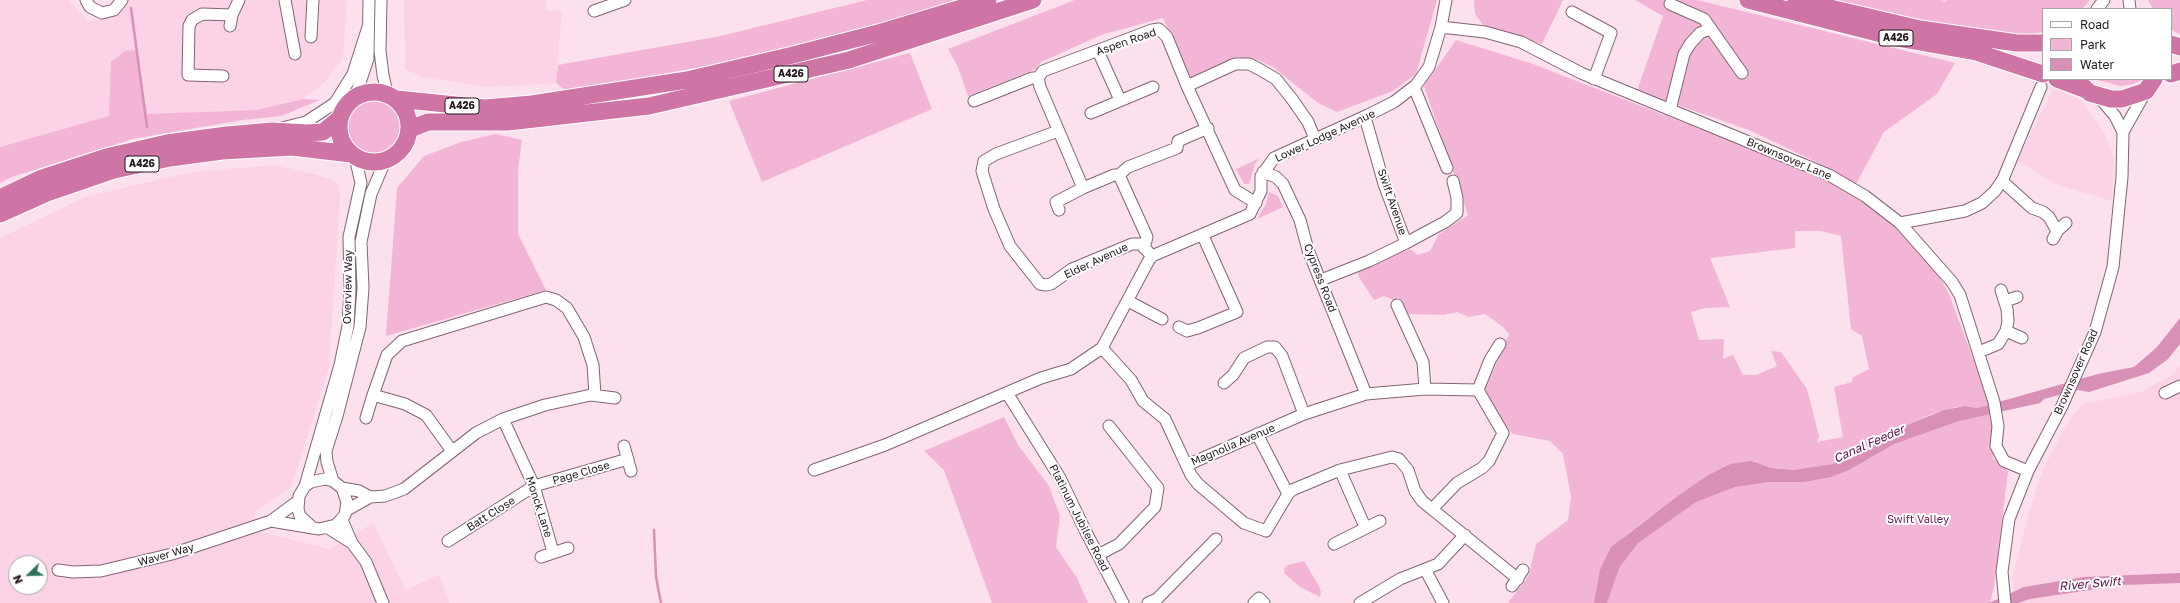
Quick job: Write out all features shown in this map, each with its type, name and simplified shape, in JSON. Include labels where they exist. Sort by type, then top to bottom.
[{"type":"highway","name":"A426","points":[[410,129],[428,122],[508,122],[534,111],[727,71],[882,32],[988,0]]},
{"type":"highway","name":"A426","points":[[392,96],[485,108],[534,111],[649,106],[746,85],[849,60],[1033,0]]},
{"type":"highway","name":"A426","points":[[1748,0],[1897,38],[1976,52],[2042,80]]},
{"type":"highway","name":"A426","points":[[1796,0],[1920,29],[2017,43],[2042,43]]},
{"type":"highway","points":[[2060,80],[2122,99],[2153,84]]},
{"type":"highway","points":[[371,92],[392,96],[407,113],[410,129],[408,139],[402,149],[395,156],[385,161],[375,162],[353,155],[341,138],[340,118],[348,103],[355,97],[371,92]]},
{"type":"highway","name":"A426","points":[[0,198],[42,178],[106,157],[167,143],[272,132],[323,132],[340,118]]},
{"type":"highway","name":"A426","points":[[0,214],[47,193],[114,170],[170,158],[222,151],[292,147],[353,155]]},
{"type":"street","points":[[86,0],[90,7],[102,12],[114,10],[122,0]]},
{"type":"street","points":[[223,76],[188,75],[189,26],[192,20],[202,14],[231,20],[239,0]]},
{"type":"street","points":[[285,0],[296,54]]},
{"type":"street","points":[[311,37],[313,0]]},
{"type":"street","points":[[355,97],[368,59],[368,0]]},
{"type":"street","points":[[381,0],[380,51],[392,96]]},
{"type":"street","points":[[594,11],[625,0]]},
{"type":"street","name":"Lower Lodge Avenue","points":[[1263,172],[1274,158],[1365,117],[1394,102],[1414,87],[1428,67],[1441,27],[1446,0]]},
{"type":"street","points":[[2098,8],[2104,0]]},
{"type":"street","points":[[1670,4],[1704,19],[1742,73]]},
{"type":"street","points":[[1572,12],[1611,33],[1594,79]]},
{"type":"street","points":[[272,132],[306,122],[335,103],[353,74],[368,27]]},
{"type":"street","name":"Brownsover Lane","points":[[1441,27],[1485,32],[1521,42],[1594,79],[1829,175],[1865,196],[1900,223],[1952,282],[1960,295],[1994,402],[1997,416],[1996,446],[2004,461],[2028,471]]},
{"type":"street","name":"Aspen Road","points":[[974,101],[1032,78],[1038,78],[1043,71],[1152,30],[1159,29],[1167,37],[1187,86],[1208,128],[1235,190],[1256,203]]},
{"type":"street","points":[[1670,110],[1684,54],[1690,44],[1700,33],[1710,29]]},
{"type":"street","points":[[1098,51],[1120,100]]},
{"type":"street","points":[[1187,86],[1235,64],[1249,64],[1276,79],[1308,122],[1315,139]]},
{"type":"street","points":[[1038,78],[1040,87],[1083,188]]},
{"type":"street","points":[[1900,223],[1966,211],[1982,203],[2002,181],[2042,80]]},
{"type":"street","name":"Brownsover Road","points":[[2123,132],[2153,84]]},
{"type":"street","points":[[1091,113],[1154,87]]},
{"type":"street","points":[[1414,87],[1447,168]]},
{"type":"street","name":"Brownsover Road","points":[[2005,603],[2002,580],[2009,519],[2028,471],[2062,406],[2095,332],[2113,267],[2122,178],[2123,132],[2115,116],[2086,88]]},
{"type":"street","name":"Swift Avenue","points":[[1321,280],[1369,261],[1406,243],[1384,184],[1365,117]]},
{"type":"street","points":[[1059,210],[1056,202],[1114,174],[1119,175],[1128,167],[1177,148],[1178,141],[1208,128]]},
{"type":"street","name":"Elder Avenue","points":[[1058,131],[996,154],[984,161],[982,171],[994,209],[1010,246],[1040,284],[1046,285],[1051,284],[1072,270],[1132,244],[1141,244],[1152,256]]},
{"type":"street","name":"Overview Way","points":[[305,486],[340,365],[348,326],[350,290],[348,237],[361,183],[353,155]]},
{"type":"street","name":"Overview Way","points":[[337,484],[327,462],[326,451],[337,416],[360,327],[363,288],[361,242],[371,194],[385,161]]},
{"type":"street","points":[[814,470],[904,437],[1041,378],[1071,369],[1102,348],[1152,256],[1243,219],[1250,214],[1261,191],[1263,172]]},
{"type":"street","name":"Cypress Road","points":[[1263,172],[1276,177],[1283,184],[1300,220],[1308,250],[1366,394]]},
{"type":"street","points":[[1119,175],[1147,237],[1144,248]]},
{"type":"street","points":[[1406,243],[1445,222],[1457,213],[1457,198],[1453,181]]},
{"type":"street","points":[[2002,181],[2032,208],[2043,212],[2049,217],[2055,235],[2066,223]]},
{"type":"street","points":[[1179,327],[1187,331],[1237,312],[1203,236]]},
{"type":"street","points":[[1979,352],[1998,344],[2006,331],[2008,321],[2005,301],[2001,290]]},
{"type":"street","points":[[366,418],[381,366],[394,347],[402,341],[546,297],[556,300],[567,308],[584,337],[593,366],[595,395]]},
{"type":"street","points":[[2005,301],[2017,297]]},
{"type":"street","points":[[1128,300],[1162,319]]},
{"type":"street","points":[[1397,305],[1423,362],[1425,389]]},
{"type":"street","points":[[2006,331],[2022,338]]},
{"type":"street","points":[[1433,508],[1457,483],[1482,468],[1489,461],[1503,433],[1478,390],[1490,360],[1500,344]]},
{"type":"street","points":[[1224,383],[1233,375],[1244,358],[1273,346],[1277,348],[1282,356],[1304,414]]},
{"type":"street","name":"Magnolia Avenue","points":[[1102,348],[1131,380],[1143,401],[1165,419],[1187,465],[1304,414],[1366,394],[1425,389],[1478,390]]},
{"type":"street","points":[[2165,393],[2180,386]]},
{"type":"street","name":"Platinum Jubilee Road","points":[[1007,393],[1060,478],[1123,603]]},
{"type":"street","points":[[373,395],[405,404],[426,415],[452,451]]},
{"type":"street","points":[[328,528],[370,497],[385,496],[404,489],[476,433],[503,419],[545,405],[595,395],[615,398]]},
{"type":"street","name":"Monck Lane","points":[[503,419],[534,486],[553,552]]},
{"type":"street","points":[[1098,555],[1119,544],[1155,507],[1158,488],[1109,426]]},
{"type":"street","points":[[1257,434],[1288,494]]},
{"type":"street","points":[[624,446],[631,472]]},
{"type":"street","points":[[1187,465],[1191,475],[1198,484],[1229,511],[1244,523],[1266,531],[1288,494],[1292,490],[1340,470],[1392,457],[1399,459],[1408,470],[1415,491],[1422,501],[1433,508],[1518,578]]},
{"type":"street","name":"Page Close","points":[[534,486],[628,459]]},
{"type":"street","points":[[1340,470],[1365,527]]},
{"type":"street","points":[[352,543],[328,528],[311,526],[300,516],[298,501],[305,486],[318,479],[359,491],[370,497]]},
{"type":"street","points":[[337,484],[347,502],[344,515],[352,543],[366,562],[383,603]]},
{"type":"street","name":"Batt Close","points":[[448,541],[534,486]]},
{"type":"street","name":"Waver Way","points":[[58,570],[73,572],[101,571],[135,564],[184,550],[271,521],[298,501]]},
{"type":"street","points":[[1334,544],[1380,520]]},
{"type":"street","name":"Waver Way","points":[[271,521],[311,526]]},
{"type":"street","points":[[1360,603],[1400,579],[1438,564],[1465,535]]},
{"type":"street","points":[[1148,603],[1156,599],[1216,539]]},
{"type":"street","name":"Monck Lane","points":[[541,557],[568,548]]},
{"type":"street","points":[[1426,570],[1443,603]]},
{"type":"street","points":[[1254,603],[1259,598],[1264,603]]},
{"type":"shaded area","points":[[0,0],[69,0],[88,21],[118,14],[129,0],[347,0],[343,58],[325,82],[303,99],[257,110],[109,116],[0,147]]},
{"type":"shaded area","points":[[404,0],[546,0],[546,10],[562,11],[556,83],[490,87],[423,77],[405,69]]},
{"type":"shaded area","points":[[2054,88],[2081,100],[2105,134],[2114,158],[2112,201],[2053,183],[2017,160]]},
{"type":"shaded area","points":[[275,165],[314,174],[337,182],[340,197],[329,368],[291,487],[253,513],[261,532],[330,549],[373,523],[406,590],[439,575],[450,603],[0,603],[0,238],[85,197],[191,172]]},
{"type":"shaded area","points":[[2180,365],[2180,603],[2017,603],[2012,578],[2030,509],[2043,469],[2070,418],[2083,404],[2141,392],[2174,374]]},
{"type":"green space","points":[[867,0],[957,0],[883,23],[741,60],[566,91],[556,83],[558,65],[721,36]]},
{"type":"green space","points":[[1075,0],[1437,0],[1416,74],[1393,91],[1337,112],[1318,103],[1273,67],[1258,60],[1237,57],[1194,77],[1189,77],[1163,18],[1101,35],[1041,62],[1036,69],[968,96],[958,67],[948,49]]},
{"type":"green space","points":[[1474,0],[1563,0],[1542,44],[1483,25],[1475,14]]},
{"type":"green space","points":[[1635,0],[1697,0],[1955,63],[1937,94],[1884,132],[1855,186],[1833,170],[1749,130],[1637,91],[1663,16]]},
{"type":"green space","points":[[1827,0],[1942,0],[1945,2],[1947,0],[2090,0],[2083,8],[2042,8],[2042,32],[2029,35],[1937,25]]},
{"type":"green space","points":[[2148,0],[2180,0],[2180,34],[2172,30],[2172,8],[2152,8]]},
{"type":"green space","points":[[1456,40],[1530,63],[1827,178],[1892,223],[1926,258],[1937,273],[1949,294],[1990,404],[1977,408],[1965,406],[1956,407],[1932,414],[1907,425],[1902,431],[1888,441],[1860,451],[1833,464],[1794,470],[1730,464],[1708,475],[1622,538],[1598,587],[1594,603],[1508,603],[1529,575],[1536,544],[1568,520],[1571,496],[1563,454],[1550,441],[1513,434],[1506,427],[1485,390],[1509,334],[1503,327],[1485,314],[1469,317],[1457,312],[1444,315],[1408,314],[1398,297],[1394,300],[1384,296],[1374,300],[1359,277],[1357,270],[1410,249],[1418,255],[1430,251],[1439,234],[1468,215],[1424,86]],"holes":[[[1795,231],[1821,231],[1841,236],[1851,329],[1862,336],[1869,369],[1853,377],[1852,382],[1834,387],[1843,437],[1817,442],[1819,436],[1807,389],[1781,352],[1771,351],[1777,366],[1756,375],[1743,375],[1733,355],[1723,359],[1724,339],[1699,340],[1691,312],[1705,308],[1730,307],[1710,258],[1795,248]]]},
{"type":"green space","points":[[136,50],[147,114],[257,110],[303,99],[320,100],[281,116],[242,120],[133,139],[12,177],[0,183],[0,147],[109,116],[111,62],[125,51]]},
{"type":"green space","points":[[910,53],[932,109],[762,182],[729,101]]},
{"type":"green space","points":[[2098,80],[2141,80],[2133,84],[2121,86]]},
{"type":"green space","points":[[375,98],[386,100],[399,111],[402,116],[404,127],[402,138],[391,151],[386,154],[375,156],[364,154],[351,143],[348,138],[346,127],[348,116],[359,103],[364,100]]},
{"type":"green space","points":[[496,134],[522,140],[518,170],[518,234],[546,290],[386,336],[397,188],[424,156],[461,142]]},
{"type":"green space","points":[[1260,158],[1255,164],[1249,184],[1244,184],[1236,169]]},
{"type":"green space","points":[[1269,192],[1278,196],[1283,207],[1257,219],[1266,204]]},
{"type":"green space","name":"Swift Valley","points":[[1992,411],[1994,428],[1993,458],[2008,471],[1994,587],[1990,603],[1601,603],[1618,555],[1714,484],[1819,472],[1956,415]]},
{"type":"green space","points":[[1004,417],[1018,445],[1049,486],[1060,516],[1056,547],[1077,578],[1088,603],[992,603],[944,470],[924,451]]},
{"type":"green space","points":[[1304,561],[1319,586],[1321,592],[1320,597],[1300,587],[1284,573],[1285,567],[1288,565]]},
{"type":"water","points":[[2180,318],[2180,344],[2168,359],[2149,373],[2089,392],[2078,390],[2044,399],[2040,403],[1959,421],[1894,444],[1849,470],[1831,477],[1804,482],[1768,482],[1735,487],[1696,502],[1638,543],[1619,568],[1607,603],[1594,603],[1600,570],[1611,547],[1679,495],[1708,475],[1730,464],[1751,461],[1771,468],[1794,470],[1833,464],[1860,451],[1888,441],[1902,431],[1907,425],[1944,410],[1965,406],[1977,408],[2098,374],[2134,367],[2157,347]]},
{"type":"water","name":"River Swift","points":[[2180,573],[2180,583],[2123,585],[2030,599],[2018,603],[1989,603],[2024,587],[2084,577]]},
{"type":"waterway","points":[[131,8],[147,127]]},
{"type":"waterway","points":[[654,530],[656,577],[661,603]]},
{"type":"water label","name":"Canal Feeder","points":[[1869,444]]}]
